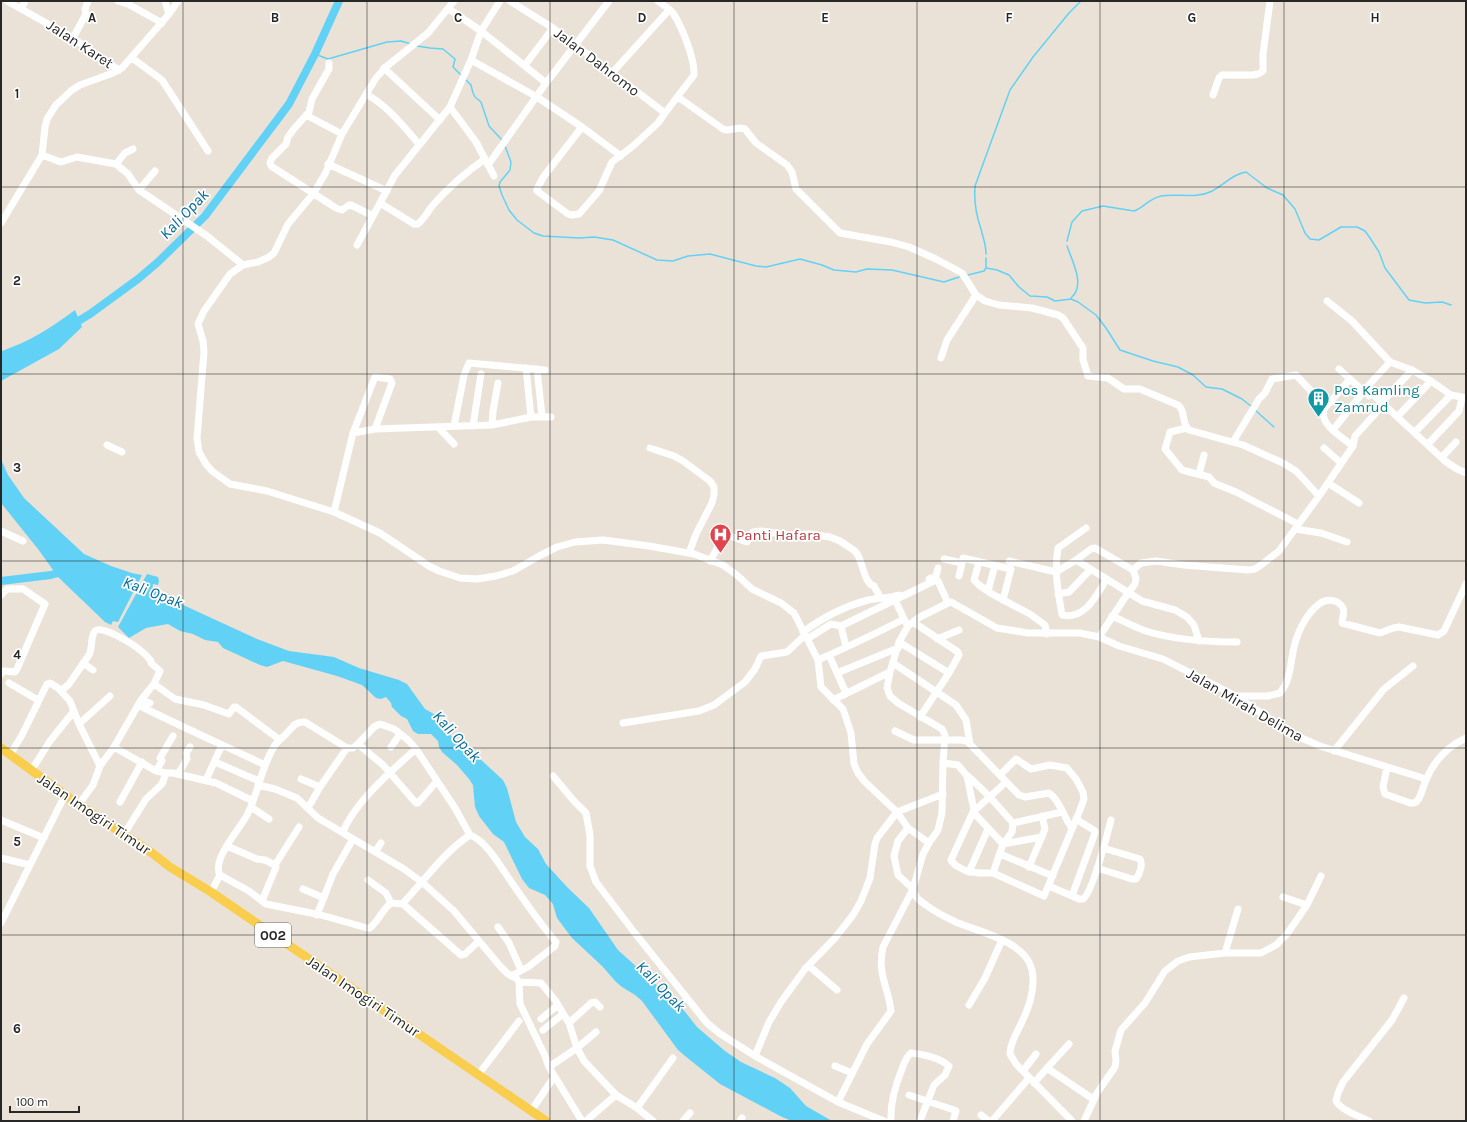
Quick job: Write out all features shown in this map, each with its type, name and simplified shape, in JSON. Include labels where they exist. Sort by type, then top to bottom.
[{"type":"main road","name":"Jalan Imogiri Timur","points":[[1,748],[31,771],[170,867],[211,892],[546,1121]]},
{"type":"street","name":"Jalan Karet","points":[[7,1],[22,8],[73,38],[119,70]]},
{"type":"street","points":[[22,8],[25,1]]},
{"type":"street","points":[[73,38],[86,14],[85,9],[88,1]]},
{"type":"street","points":[[118,1],[128,4],[162,23]]},
{"type":"street","points":[[165,1],[169,14]]},
{"type":"street","points":[[119,70],[132,58],[162,23],[178,1]]},
{"type":"street","points":[[454,1],[428,33],[384,68],[376,78],[342,134],[325,174],[313,194],[288,224],[274,253],[269,257],[243,265],[234,270],[224,280],[204,311],[198,324],[203,341],[204,352],[197,438],[200,452],[206,464],[212,472],[230,484],[267,491],[334,512],[380,533],[439,571],[465,578],[477,579],[513,571],[557,547],[575,542],[610,540],[689,554],[723,565],[752,589],[781,603],[791,610],[818,660],[821,687],[843,709],[851,733],[854,764],[858,773],[865,782],[897,812],[908,828],[928,843]]},
{"type":"street","points":[[357,245],[395,175],[450,107],[471,60],[481,31],[500,1]]},
{"type":"street","name":"Jalan Dahromo","points":[[510,1],[553,28],[665,113]]},
{"type":"street","points":[[380,203],[414,224],[418,224],[446,191],[470,169],[486,162],[609,1]]},
{"type":"street","points":[[582,127],[544,176],[537,188],[537,192],[568,214],[572,215],[579,214],[599,191],[612,162],[654,127],[694,75],[695,69],[688,44],[672,12],[658,1]]},
{"type":"street","points":[[1213,96],[1219,78],[1222,75],[1253,75],[1262,71],[1270,1]]},
{"type":"street","points":[[449,9],[481,31],[546,83]]},
{"type":"street","points":[[612,73],[669,10]]},
{"type":"street","points":[[525,65],[553,28]]},
{"type":"street","points":[[132,58],[162,80],[208,151]]},
{"type":"street","points":[[471,60],[537,97],[582,127],[620,156]]},
{"type":"street","points":[[329,63],[329,69],[311,101],[310,110],[292,130],[284,148],[272,158],[270,163],[271,166],[339,210],[344,210],[351,204],[373,216]]},
{"type":"street","points":[[384,68],[440,120]]},
{"type":"street","name":"Jalan Karet","points":[[1,223],[42,155],[47,119],[56,105],[80,85],[119,70]]},
{"type":"street","points":[[366,94],[376,99],[388,109],[419,144]]},
{"type":"street","points":[[678,97],[723,129],[727,130],[740,128],[745,130],[756,143],[790,169],[796,189],[840,233],[891,242],[909,247],[936,258],[962,273],[976,295],[999,306],[1032,308],[1058,315],[1063,318],[1083,348],[1082,360],[1088,376],[1108,378],[1124,389],[1140,390],[1178,405],[1182,410],[1185,425],[1193,432],[1233,442],[1290,466],[1303,477],[1320,496]]},
{"type":"street","points":[[450,107],[470,133],[494,176]]},
{"type":"street","points":[[306,115],[342,134]]},
{"type":"street","points":[[116,164],[125,153],[133,149]]},
{"type":"street","points":[[42,155],[61,162],[77,157],[116,164],[128,174],[139,190],[207,236],[243,265]]},
{"type":"street","points":[[328,164],[387,191]]},
{"type":"street","points":[[139,190],[155,171]]},
{"type":"street","points":[[941,358],[947,340],[976,295]]},
{"type":"street","points":[[1327,301],[1352,321],[1390,362],[1412,370],[1451,395],[1464,398],[1459,411],[1428,444]]},
{"type":"street","points":[[1333,430],[1390,362]]},
{"type":"street","points":[[454,426],[464,376],[469,363],[545,370]]},
{"type":"street","points":[[526,368],[531,417]]},
{"type":"street","points":[[537,369],[542,416]]},
{"type":"street","points":[[1339,369],[1398,416],[1442,457],[1457,469],[1466,473]]},
{"type":"street","points":[[1132,569],[1141,563],[1156,561],[1205,567],[1248,570],[1255,568],[1279,551],[1320,496],[1342,463],[1353,446],[1355,436],[1412,370]]},
{"type":"street","points":[[473,426],[481,374]]},
{"type":"street","points":[[1233,442],[1265,393],[1272,379],[1296,375],[1312,392],[1328,403]]},
{"type":"street","points":[[334,512],[353,433],[375,377],[390,379],[392,383],[375,429]]},
{"type":"street","points":[[1350,379],[1324,408],[1323,418],[1333,430],[1353,446]]},
{"type":"street","points":[[1398,416],[1431,381]]},
{"type":"street","points":[[492,425],[498,383]]},
{"type":"street","points":[[1415,432],[1451,395]]},
{"type":"street","points":[[353,433],[375,429],[492,425],[531,417],[551,416]]},
{"type":"street","points":[[438,426],[454,444]]},
{"type":"street","points":[[1187,428],[1170,432],[1166,452],[1182,470],[1209,476],[1214,483],[1236,492],[1297,526],[1347,542]]},
{"type":"street","points":[[1442,457],[1456,442]]},
{"type":"street","points":[[107,445],[122,452]]},
{"type":"street","points":[[650,448],[674,456],[683,461],[710,481],[714,487],[712,503],[696,534],[689,554]]},
{"type":"street","points":[[1324,448],[1342,463]]},
{"type":"street","points":[[1199,474],[1204,455]]},
{"type":"street","points":[[1328,483],[1359,503]]},
{"type":"street","points":[[1086,528],[1058,548],[1056,572],[1062,615],[1082,612],[1091,603],[1106,580]]},
{"type":"street","points":[[1,531],[22,541]]},
{"type":"street","points":[[710,561],[724,536],[727,535],[745,542],[753,532],[761,531],[790,535],[810,534],[830,537],[840,541],[855,551],[859,557],[866,578],[870,584],[874,586],[880,597]]},
{"type":"street","points":[[1009,560],[1056,572],[1091,549],[1095,548],[1132,569],[1136,578],[1135,584],[1128,592],[1099,637]]},
{"type":"street","points":[[959,576],[963,558],[1011,569],[1003,600]]},
{"type":"street","points":[[944,559],[962,563]]},
{"type":"street","points":[[1076,560],[1147,604],[1175,610],[1187,617],[1194,625],[1199,641]]},
{"type":"street","points":[[979,562],[974,580],[988,591],[1030,614],[1045,625],[1047,634]]},
{"type":"street","points":[[988,591],[995,566]]},
{"type":"street","points":[[623,723],[699,711],[714,705],[746,682],[755,669],[761,656],[787,652],[830,615],[850,606],[880,597],[893,596],[902,593],[920,583],[936,577],[938,568]]},
{"type":"street","points":[[1058,594],[1069,592],[1090,570]]},
{"type":"street","points":[[805,635],[831,624],[841,626],[936,580],[950,602],[908,622],[858,643],[846,646],[818,660]]},
{"type":"street","points":[[1236,696],[1268,696],[1280,693],[1287,682],[1293,651],[1299,632],[1314,609],[1324,600],[1330,600],[1341,606],[1344,612],[1342,623],[1347,626],[1380,633],[1399,627],[1438,635],[1444,631],[1466,584]]},
{"type":"street","points":[[1,595],[7,589],[21,588],[45,604],[30,635],[23,658],[15,672],[4,671],[1,674]]},
{"type":"street","points":[[895,600],[908,622],[959,653],[949,673],[920,717]]},
{"type":"street","name":"Jalan Mirah Delima","points":[[950,602],[997,628],[1019,632],[1047,634],[1080,633],[1099,637],[1119,646],[1163,659],[1236,696],[1292,734],[1334,751],[1426,779]]},
{"type":"street","points":[[1112,616],[1149,632],[1199,641],[1237,642]]},
{"type":"street","points":[[838,1102],[867,1044],[891,1011],[882,975],[881,954],[883,947],[913,889],[923,854],[928,843],[938,830],[943,805],[944,733],[942,729],[898,703],[890,696],[887,688],[892,663],[908,622]]},
{"type":"street","points":[[841,626],[846,646]]},
{"type":"street","points":[[61,691],[69,684],[91,650],[92,638],[96,630],[99,629],[108,631],[140,650],[160,673],[154,684],[139,703],[114,747],[100,766],[93,785],[79,804]]},
{"type":"street","points":[[938,639],[959,630]]},
{"type":"street","points":[[898,645],[949,673]]},
{"type":"street","points":[[838,673],[898,645]]},
{"type":"street","points":[[829,655],[846,693]]},
{"type":"street","points":[[83,663],[93,670]]},
{"type":"street","points":[[892,663],[956,705],[965,716],[970,744]]},
{"type":"street","points":[[1334,751],[1384,689],[1414,666]]},
{"type":"street","points":[[833,700],[890,672]]},
{"type":"street","points":[[9,683],[38,700]]},
{"type":"street","points":[[10,755],[48,683],[61,691],[70,702],[78,724],[100,766]]},
{"type":"street","points":[[154,684],[174,699],[204,705],[226,714],[236,707],[280,740]]},
{"type":"street","points":[[78,724],[110,696]]},
{"type":"street","points":[[139,703],[150,703]]},
{"type":"street","points":[[139,703],[222,745],[265,764]]},
{"type":"street","points":[[31,771],[50,741],[74,712]]},
{"type":"street","points":[[391,902],[370,928],[266,904],[250,892],[220,875],[217,871],[220,858],[242,825],[252,804],[265,764],[275,744],[296,723],[305,722],[347,748],[353,748],[374,727],[380,724],[387,726],[400,734],[416,749],[470,835],[477,839],[490,851],[543,927],[556,942],[555,946],[539,959],[511,976]]},
{"type":"street","points":[[895,730],[914,740],[963,740],[970,744],[1017,794],[1022,796],[1051,794],[1056,800],[1072,829]]},
{"type":"street","points":[[392,747],[400,734]]},
{"type":"street","points":[[156,770],[162,761],[160,758],[173,736]]},
{"type":"street","points":[[1387,766],[1383,787],[1385,794],[1410,804],[1417,802],[1426,779],[1444,752],[1453,744],[1466,738]]},
{"type":"street","points":[[358,744],[390,772],[416,803],[418,803],[437,781]]},
{"type":"street","points":[[206,780],[222,745]]},
{"type":"street","points":[[114,747],[156,770],[206,780],[225,786],[252,804],[269,820]]},
{"type":"street","points":[[178,774],[187,759],[186,753],[190,747]]},
{"type":"street","points":[[308,808],[320,787],[347,748]]},
{"type":"street","points":[[343,832],[350,816],[390,772],[416,749]]},
{"type":"street","points":[[1000,775],[1016,759],[1020,760],[1032,769],[1050,765],[1065,767],[1076,778],[1083,792],[1083,802],[1044,896],[993,873],[979,874],[969,872],[954,865],[951,860],[974,811],[1006,782]]},
{"type":"street","points":[[120,802],[142,762]]},
{"type":"street","points":[[215,762],[259,783],[297,798],[318,818],[404,869],[423,883],[454,911],[511,976],[519,982],[541,983],[555,1000],[569,1023],[577,1048],[584,1061],[616,1095],[637,1108],[653,1121]]},
{"type":"street","points":[[943,763],[958,765],[989,796],[1012,823],[1012,832],[1003,844],[993,873]]},
{"type":"street","points":[[124,834],[146,799],[162,784],[166,773]]},
{"type":"street","points":[[553,776],[586,813],[590,835],[590,866],[596,882],[634,932],[708,1023],[719,1033],[755,1056],[838,1102],[884,1121]]},
{"type":"street","points":[[968,776],[974,811],[1003,844]]},
{"type":"street","points":[[301,779],[320,787]]},
{"type":"street","points":[[755,1056],[775,1011],[805,969],[835,938],[853,915],[861,901],[870,878],[877,838],[897,812],[943,794]]},
{"type":"street","points":[[1,923],[66,795]]},
{"type":"street","points":[[1012,823],[1062,812]]},
{"type":"street","points":[[1029,867],[1045,829],[1042,816]]},
{"type":"street","points":[[1072,896],[1095,833],[1095,831],[1091,828],[1076,819]]},
{"type":"street","points":[[1,820],[44,838]]},
{"type":"street","points":[[1049,886],[1081,899],[1087,896],[1111,820]]},
{"type":"street","points":[[262,901],[271,881],[276,867],[275,865],[299,827]]},
{"type":"street","points":[[908,828],[898,842],[894,856],[898,875],[913,889],[918,900],[957,922],[1002,940],[1021,951],[1028,960],[1032,969],[1032,994],[1010,1050],[1011,1057],[1072,1121]]},
{"type":"street","points":[[969,872],[988,828]]},
{"type":"street","points":[[404,904],[446,854],[470,835]]},
{"type":"street","points":[[1003,844],[1042,837]]},
{"type":"street","points":[[317,915],[333,874],[354,839]]},
{"type":"street","points":[[376,852],[381,843]]},
{"type":"street","points":[[227,846],[256,860],[265,860],[275,865]]},
{"type":"street","points":[[1097,868],[1136,879],[1142,864],[1140,859],[1103,848]]},
{"type":"street","points":[[1000,854],[1053,876]]},
{"type":"street","points":[[1,858],[30,865]]},
{"type":"street","points":[[211,892],[220,875]]},
{"type":"street","points":[[1084,1121],[1093,1099],[1116,1067],[1115,1051],[1121,1030],[1144,1003],[1165,971],[1184,958],[1226,953],[1254,954],[1267,951],[1282,940],[1307,904],[1321,876]]},
{"type":"street","points":[[368,880],[386,893],[391,902]]},
{"type":"street","points":[[302,889],[324,898]]},
{"type":"street","points":[[1283,897],[1307,904]]},
{"type":"street","points":[[391,902],[404,904],[405,907],[461,955],[465,954],[479,941]]},
{"type":"street","points":[[1226,953],[1238,909]]},
{"type":"street","points":[[498,927],[509,943],[520,971]]},
{"type":"street","points":[[969,1005],[985,978],[1002,940]]},
{"type":"street","points":[[809,966],[837,990]]},
{"type":"street","points":[[519,982],[520,1004],[551,1066],[554,1077],[585,1120],[616,1095]]},
{"type":"street","points":[[1369,1121],[1338,1104],[1336,1100],[1343,1082],[1392,1020],[1404,998]]},
{"type":"street","points":[[569,1023],[591,1003],[594,1002],[600,1007]]},
{"type":"street","points":[[541,1020],[558,1005]]},
{"type":"street","points":[[543,1030],[563,1014]]},
{"type":"street","points":[[478,1075],[519,1021]]},
{"type":"street","points":[[551,1066],[577,1048],[596,1032]]},
{"type":"street","points":[[981,1115],[990,1121],[1032,1080],[1047,1068],[1069,1044]]},
{"type":"street","points":[[891,1121],[890,1107],[894,1088],[905,1060],[911,1053],[917,1053],[945,1062],[949,1066],[945,1075],[934,1085],[920,1121]]},
{"type":"street","points":[[1023,1071],[1036,1054]]},
{"type":"street","points":[[637,1108],[673,1058]]},
{"type":"street","points":[[835,1066],[852,1073]]},
{"type":"street","points":[[1047,1068],[1093,1099]]},
{"type":"street","points":[[530,1111],[554,1077]]},
{"type":"street","points":[[909,1095],[956,1111],[953,1121]]},
{"type":"street","points":[[683,1121],[690,1113]]},
{"type":"water","points":[[75,310],[82,327],[59,349],[1,381],[2,351],[40,334]]},
{"type":"water","points":[[1,459],[8,475],[24,498],[84,554],[111,566],[142,575],[118,622],[113,621],[111,625],[105,622],[58,577],[38,549],[1,503]]},
{"type":"water","points":[[147,574],[158,577],[158,585],[153,584],[152,590],[158,592],[160,596],[174,600],[257,639],[289,651],[334,657],[359,668],[399,680],[407,684],[425,709],[439,717],[445,730],[449,733],[460,749],[469,757],[473,752],[503,780],[507,788],[516,822],[525,837],[538,849],[546,864],[589,908],[618,950],[660,988],[675,999],[697,1027],[725,1051],[741,1062],[775,1078],[790,1088],[806,1106],[832,1121],[792,1121],[782,1117],[720,1084],[678,1050],[642,1001],[616,982],[602,966],[572,938],[557,918],[553,904],[545,895],[529,888],[522,879],[504,842],[493,834],[479,816],[475,807],[473,785],[457,765],[442,752],[438,741],[431,734],[418,734],[413,731],[407,719],[401,716],[392,707],[391,703],[386,697],[381,699],[376,698],[362,685],[337,676],[283,661],[267,667],[260,665],[223,648],[218,642],[205,640],[193,634],[180,631],[168,624],[146,628],[129,638],[118,627]]},
{"type":"waterway","name":"Kali Opak","points":[[70,326],[90,314],[138,279],[158,262],[205,216],[289,104],[315,54],[339,1]]},
{"type":"waterway","points":[[986,254],[976,208],[975,186],[1010,90],[1033,57],[1069,13],[1081,1]]},
{"type":"waterway","points":[[315,54],[328,59],[387,42],[401,41],[411,44]]},
{"type":"waterway","points":[[417,46],[443,49],[455,59],[453,67],[461,75]]},
{"type":"waterway","points":[[465,79],[471,85],[475,97],[481,102],[489,126],[502,140]]},
{"type":"waterway","points":[[505,146],[511,162],[510,170],[500,182],[499,186],[502,195],[509,210],[517,220],[534,233],[543,236],[579,238],[594,237],[613,240],[657,260],[673,261],[688,256],[710,254],[756,266],[766,267],[800,259],[834,270],[856,272],[867,269],[892,270],[944,282],[959,277]]},
{"type":"waterway","points":[[1067,241],[1072,222],[1082,211],[1103,206],[1134,211],[1153,199],[1161,196],[1192,196],[1210,192],[1236,175],[1246,172],[1267,188],[1283,195],[1295,209],[1305,233],[1310,239],[1319,240],[1341,227],[1357,227],[1365,231],[1370,238],[1379,252],[1385,268],[1409,300],[1425,303],[1442,302],[1451,305]]},
{"type":"waterway","points":[[1067,246],[1078,280],[1075,293],[1071,298]]},
{"type":"waterway","points":[[968,275],[984,271],[986,268],[986,258]]},
{"type":"waterway","points":[[986,268],[997,270],[1009,275],[1019,287],[1030,296],[1047,297],[1055,301],[1071,299],[1078,302],[1096,315],[1120,350],[1153,361],[1178,367],[1193,375],[1206,387],[1222,389],[1242,399],[1252,407]]},
{"type":"waterway","points":[[1255,410],[1274,427]]},
{"type":"waterway","points":[[1,581],[51,575],[65,571]]},
{"type":"place","name":"Pos Kamling Zamrud","points":[[1318,418]]},
{"type":"place","name":"Panti Hafara","points":[[721,554]]}]
